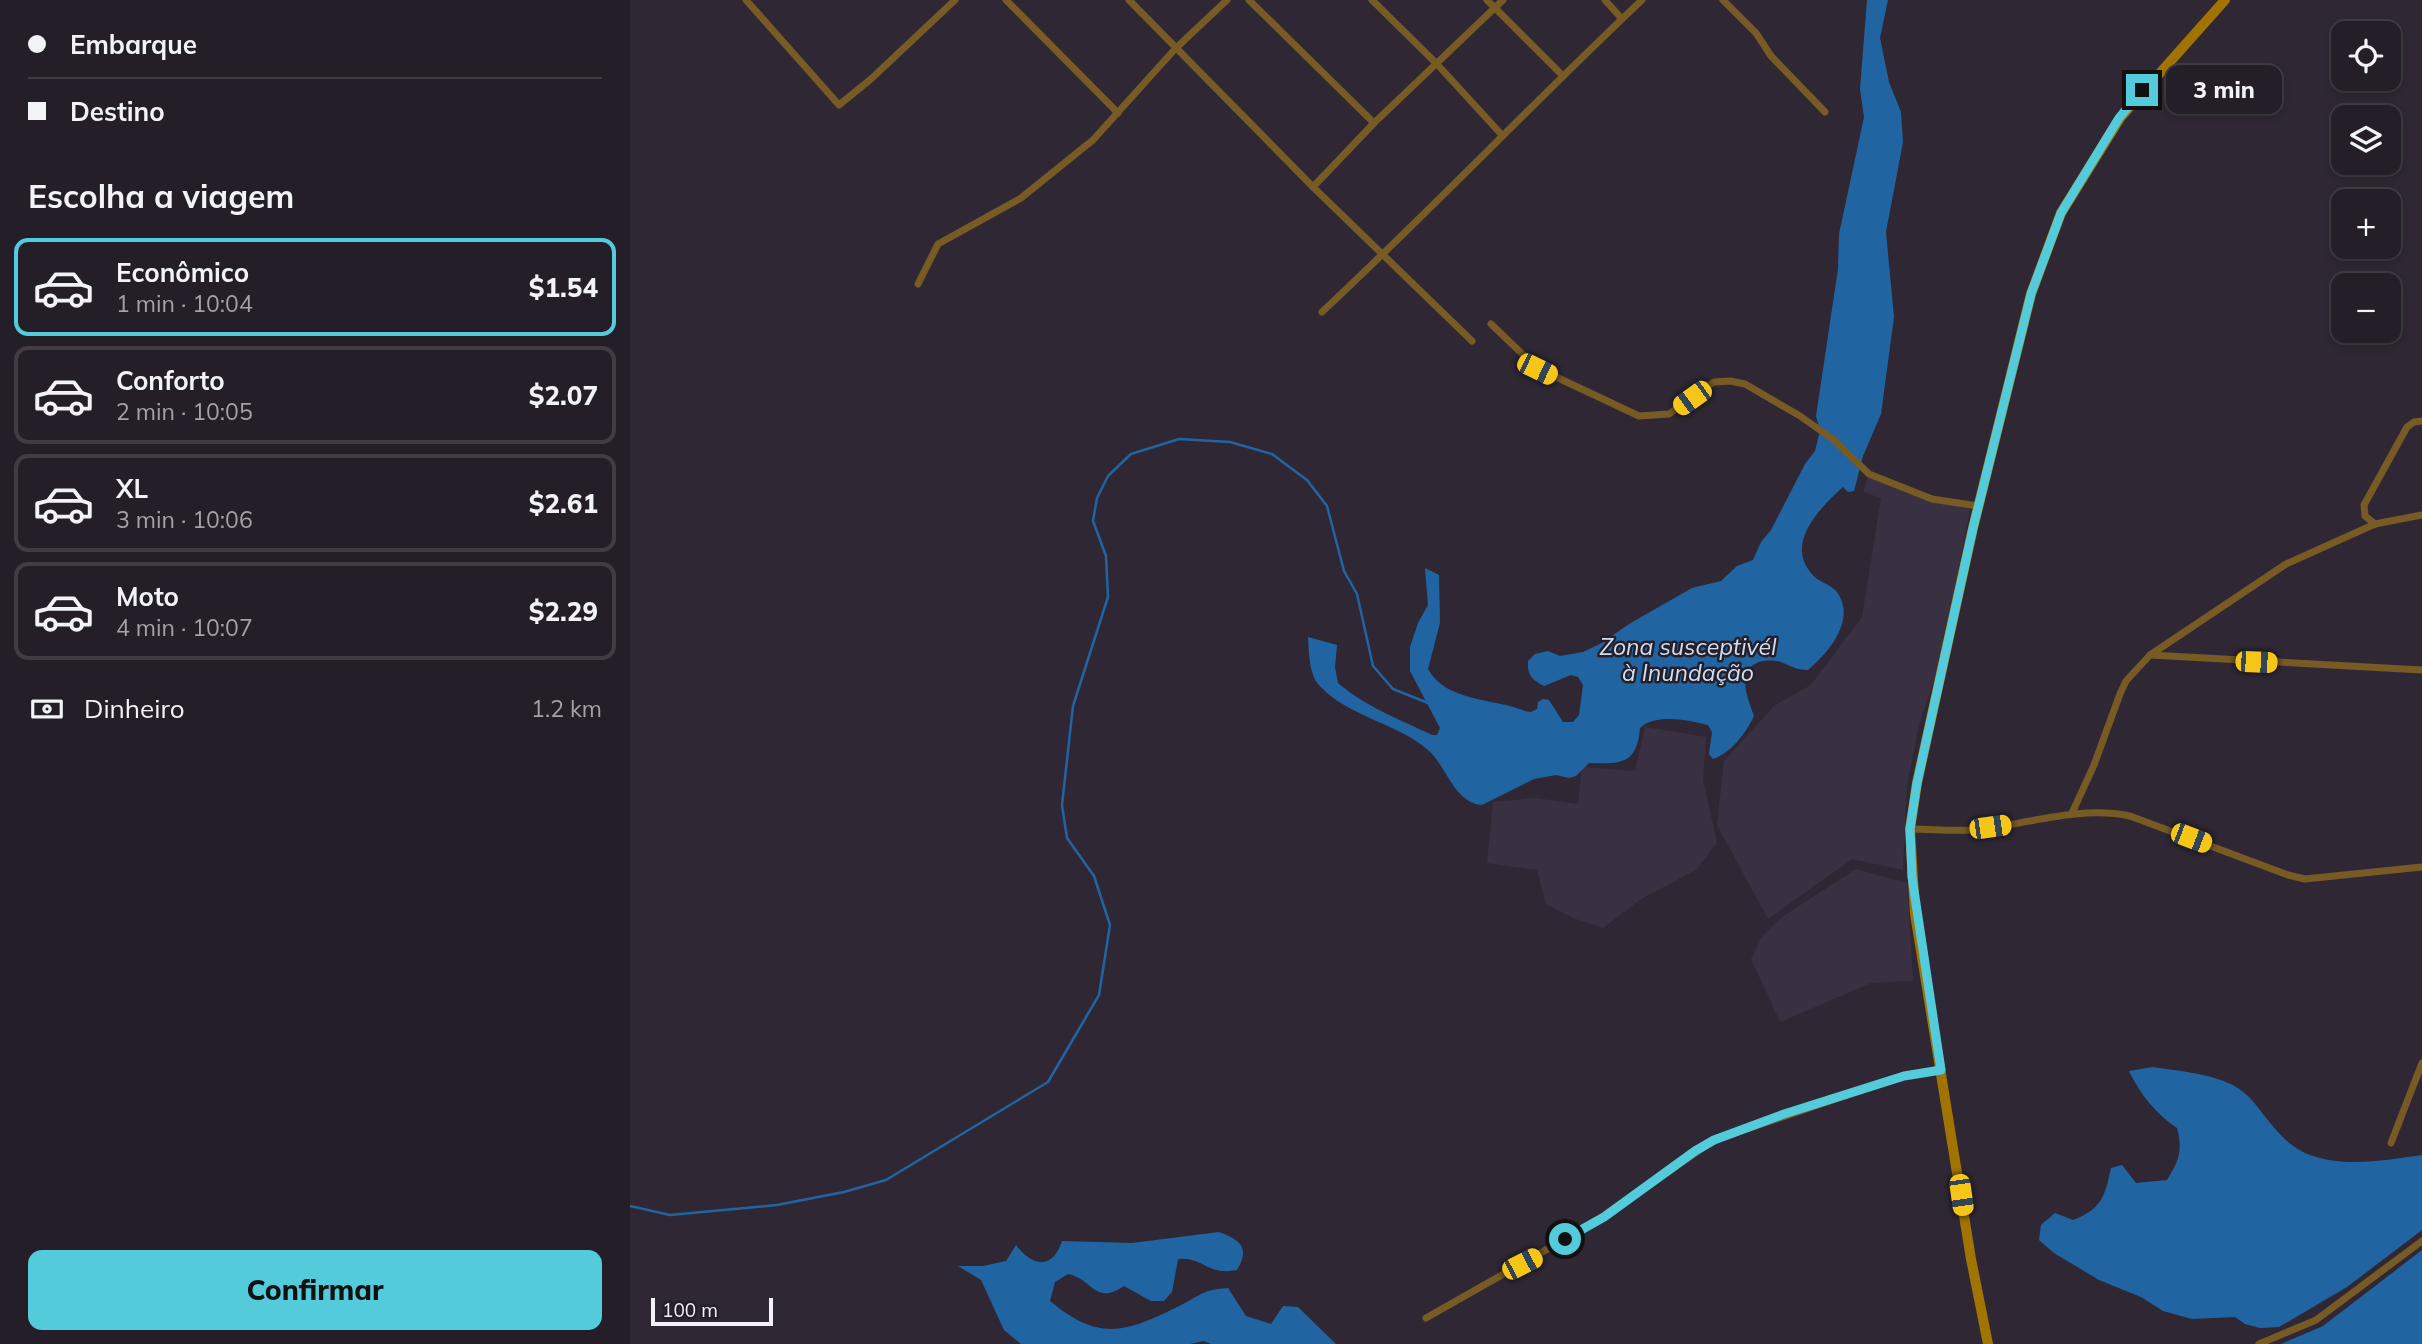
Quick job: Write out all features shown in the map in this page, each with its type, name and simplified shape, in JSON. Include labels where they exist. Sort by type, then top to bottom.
[{"type":"main road","points":[[1988,1344],[1971,1259],[1916,914],[1910,829],[1917,783],[1979,506],[2031,294],[2061,213],[2119,118],[2225,0]]},
{"type":"street","points":[[746,0],[839,105],[872,79],[954,0]]},
{"type":"street","points":[[1006,0],[1118,113]]},
{"type":"street","points":[[1129,0],[1313,187],[1472,341]]},
{"type":"street","points":[[918,284],[938,244],[1032,191],[1093,140],[1175,49],[1227,0]]},
{"type":"street","points":[[1249,0],[1374,123]]},
{"type":"street","points":[[1372,0],[1436,63],[1501,134]]},
{"type":"street","points":[[1487,0],[1563,76]]},
{"type":"street","points":[[1313,187],[1374,123],[1503,0]]},
{"type":"street","points":[[1605,0],[1622,19]]},
{"type":"street","points":[[1322,312],[1383,255],[1501,134],[1642,0]]},
{"type":"street","points":[[1723,0],[1756,33],[1771,56],[1825,112]]},
{"type":"street","points":[[1491,324],[1537,369],[1639,416],[1669,414],[1714,382],[1730,380],[1745,384],[1800,416],[1834,440],[1869,474],[1932,499],[1979,506]]},
{"type":"street","points":[[2375,524],[2365,516],[2364,505],[2407,427],[2422,421]]},
{"type":"street","points":[[2072,813],[2094,765],[2119,694],[2126,681],[2150,655],[2286,564],[2375,524],[2422,515]]},
{"type":"street","points":[[2150,655],[2422,670]]},
{"type":"street","points":[[1910,829],[1969,830],[2072,813],[2112,813],[2130,816],[2305,879],[2422,867]]},
{"type":"street","points":[[2391,1143],[2422,1063]]},
{"type":"street","points":[[1426,1318],[1604,1217],[1714,1140],[1784,1114],[1904,1076],[1941,1070]]},
{"type":"street","points":[[2259,1344],[2316,1320],[2422,1241]]},
{"type":"shaded area","points":[[1868,477],[1916,495],[1970,509],[1941,661],[1919,724],[1907,786],[1903,870],[1852,859],[1768,919],[1717,825],[1724,761],[1775,705],[1811,685],[1862,617],[1881,498],[1863,492]]},
{"type":"shaded area","points":[[1645,727],[1706,737],[1703,780],[1717,843],[1696,870],[1641,899],[1603,928],[1573,918],[1546,904],[1537,870],[1487,863],[1493,802],[1536,798],[1578,804],[1582,767],[1635,771]]},
{"type":"shaded area","points":[[1856,869],[1907,883],[1913,981],[1871,983],[1780,1022],[1751,959],[1761,938],[1782,917]]},
{"type":"water","name":"Zona susceptivél à Inundação","points":[[1867,0],[1888,0],[1880,38],[1889,82],[1901,112],[1903,142],[1886,232],[1894,317],[1881,414],[1863,456],[1854,491],[1848,492],[1843,487],[1816,515],[1804,537],[1802,549],[1804,561],[1811,573],[1834,589],[1842,603],[1844,614],[1838,635],[1824,655],[1808,670],[1773,661],[1761,661],[1752,666],[1747,672],[1745,686],[1754,716],[1737,742],[1720,756],[1713,759],[1709,754],[1712,732],[1708,725],[1682,720],[1654,720],[1640,728],[1635,749],[1625,760],[1589,763],[1576,776],[1569,778],[1556,775],[1534,779],[1482,805],[1472,803],[1457,791],[1428,750],[1415,740],[1343,704],[1318,684],[1311,668],[1308,637],[1337,645],[1335,667],[1338,683],[1383,712],[1437,735],[1440,728],[1410,671],[1410,647],[1418,623],[1428,605],[1425,568],[1439,575],[1440,623],[1428,669],[1436,680],[1446,688],[1471,698],[1525,711],[1537,709],[1538,702],[1543,699],[1549,700],[1563,722],[1573,722],[1579,715],[1583,685],[1578,677],[1571,675],[1544,686],[1536,682],[1529,673],[1528,666],[1528,661],[1535,654],[1548,651],[1560,656],[1583,652],[1692,588],[1721,581],[1737,566],[1753,560],[1805,464],[1815,451],[1820,431],[1816,416],[1838,269],[1839,234],[1864,117],[1860,89]]},
{"type":"water","points":[[2153,1067],[2204,1075],[2240,1089],[2283,1138],[2310,1155],[2352,1162],[2422,1155],[2422,1230],[2347,1287],[2279,1327],[2260,1328],[2245,1324],[2235,1317],[2192,1319],[2163,1311],[2141,1297],[2099,1280],[2054,1253],[2039,1240],[2041,1225],[2055,1213],[2073,1220],[2090,1211],[2104,1194],[2111,1168],[2122,1165],[2136,1183],[2167,1180],[2174,1167],[2180,1149],[2177,1128],[2149,1103],[2129,1071]]},
{"type":"water","points":[[1219,1232],[1233,1238],[1243,1250],[1237,1270],[1219,1270],[1194,1260],[1178,1259],[1172,1292],[1164,1301],[1151,1301],[1124,1286],[1107,1293],[1100,1292],[1068,1274],[1055,1282],[1050,1301],[1068,1315],[1085,1323],[1115,1329],[1147,1321],[1208,1291],[1228,1288],[1246,1316],[1271,1324],[1283,1306],[1298,1307],[1336,1344],[1211,1344],[1204,1341],[1190,1344],[1021,1344],[1004,1330],[981,1280],[958,1266],[983,1266],[1006,1261],[1016,1245],[1029,1257],[1041,1262],[1053,1257],[1062,1241],[1132,1243]]},
{"type":"water","points":[[2422,1250],[2422,1344],[2281,1344],[2323,1326]]},
{"type":"waterway","points":[[630,1206],[670,1215],[777,1205],[844,1192],[886,1180],[1048,1082],[1099,995],[1110,925],[1094,876],[1067,838],[1062,805],[1073,706],[1108,597],[1106,556],[1093,521],[1097,498],[1108,476],[1131,454],[1179,439],[1230,442],[1272,454],[1307,480],[1327,506],[1344,571],[1357,594],[1373,666],[1393,689],[1428,703]]},
{"type":"route","points":[[1565,1239],[1604,1217],[1714,1140],[1784,1114],[1904,1076],[1941,1070],[1912,877],[1910,829],[1917,783],[1973,528],[2031,294],[2061,213],[2092,159],[2119,118],[2142,90]]}]
